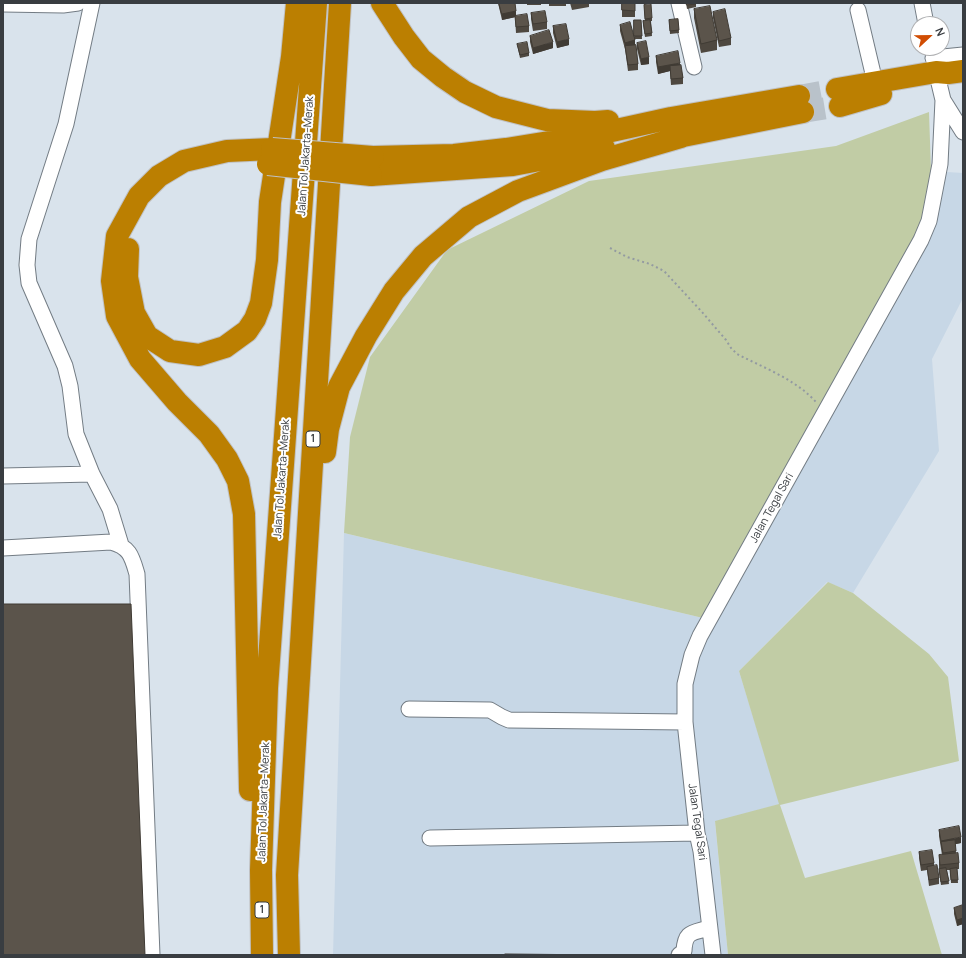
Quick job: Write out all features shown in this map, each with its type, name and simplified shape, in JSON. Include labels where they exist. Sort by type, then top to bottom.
[{"type":"highway","points":[[270,157],[228,163],[187,172],[165,185],[145,204],[128,244],[127,277],[134,314],[147,336],[170,351],[199,355],[224,348],[247,331],[255,319],[261,303],[267,260],[270,202],[292,57],[297,3]]},
{"type":"highway","name":"Jalan Tol Jakarta–Merak","points":[[262,955],[261,870],[268,680],[316,3]]},
{"type":"highway","name":"1","points":[[289,955],[287,875],[340,3]]},
{"type":"highway","points":[[382,3],[404,37],[421,59],[443,77],[465,92],[496,107],[546,120],[676,127]]},
{"type":"highway","points":[[942,72],[839,98],[875,82],[942,72]]},
{"type":"highway","points":[[261,870],[251,830],[244,514],[238,481],[227,459],[209,434],[140,359],[117,316],[112,281],[117,236],[139,196],[159,176],[184,162],[227,151],[270,157],[372,166],[513,165],[601,149],[676,127],[801,104]]},
{"type":"highway","points":[[287,875],[296,752],[321,479],[328,429],[339,387],[366,336],[394,291],[423,256],[469,217],[525,189],[602,160],[676,127]]},
{"type":"street","points":[[3,4],[62,5],[78,3]]},
{"type":"street","points":[[92,3],[66,124],[29,239],[27,265],[29,283],[65,366],[70,386],[76,434],[92,474],[110,508],[121,545]]},
{"type":"street","points":[[679,3],[694,67]]},
{"type":"street","points":[[922,3],[924,16]]},
{"type":"street","points":[[858,10],[875,82]]},
{"type":"street","points":[[963,55],[942,72],[963,132]]},
{"type":"street","name":"Jalan Tegal Sari","points":[[713,955],[701,851],[697,833],[685,722],[686,677],[692,655],[700,636],[921,240],[929,220],[940,164],[942,72]]},
{"type":"street","points":[[3,476],[92,474]]},
{"type":"street","points":[[3,548],[111,542],[125,548],[133,559],[137,574],[152,955]]},
{"type":"street","points":[[409,709],[490,710],[509,720],[685,722]]},
{"type":"street","points":[[430,838],[697,833]]},
{"type":"street","points":[[684,954],[684,940],[692,933],[709,928]]},
{"type":"path","points":[[610,248],[627,257],[650,264],[664,271],[702,312],[737,354],[783,377],[810,395],[825,412]]},
{"type":"shaded area","points":[[931,171],[963,173],[963,298],[932,359],[939,451],[853,593],[827,582],[739,671],[780,804],[715,822],[728,955],[333,955],[344,533],[703,618]]},
{"type":"green space","points":[[929,112],[931,171],[922,228],[703,618],[344,533],[350,437],[370,357],[447,250],[589,181],[836,146]]},
{"type":"green space","points":[[828,582],[853,593],[929,654],[948,677],[959,761],[780,805],[805,878],[911,851],[942,955],[728,955],[715,821],[779,804],[739,671]]},
{"type":"building","points":[[499,3],[515,3],[516,11],[502,14]]},
{"type":"building","points":[[622,3],[635,3],[635,11],[622,10]]},
{"type":"building","points":[[686,3],[696,3],[696,4],[687,5]]},
{"type":"building","points":[[651,4],[652,18],[645,19],[644,5]]},
{"type":"building","points":[[710,6],[717,40],[701,44],[694,9]]},
{"type":"building","points":[[725,9],[731,38],[719,41],[713,12]]},
{"type":"building","points":[[545,11],[547,22],[533,24],[531,13]]},
{"type":"building","points":[[527,14],[529,26],[516,27],[515,16]]},
{"type":"building","points":[[678,19],[679,30],[670,31],[669,20]]},
{"type":"building","points":[[634,20],[641,20],[642,36],[634,36]]},
{"type":"building","points":[[650,20],[652,33],[645,34],[643,21]]},
{"type":"building","points":[[630,22],[635,40],[625,43],[620,25]]},
{"type":"building","points":[[566,24],[569,39],[557,42],[553,26]]},
{"type":"building","points":[[549,30],[553,42],[533,48],[530,36]]},
{"type":"building","points":[[646,41],[649,57],[641,59],[637,43]]},
{"type":"building","points":[[527,42],[529,53],[520,55],[517,44]]},
{"type":"building","points":[[636,45],[638,64],[628,65],[625,46]]},
{"type":"building","points":[[678,51],[680,63],[658,67],[656,56]]},
{"type":"building","points":[[681,65],[683,78],[671,79],[670,66]]},
{"type":"building","points":[[3,604],[131,604],[145,955],[3,955]]},
{"type":"building","points":[[959,826],[961,837],[941,841],[939,830]]},
{"type":"building","points":[[955,840],[956,851],[943,853],[941,842]]},
{"type":"building","points":[[932,850],[934,863],[921,865],[919,852]]},
{"type":"building","points":[[958,853],[959,863],[940,865],[939,855]]},
{"type":"building","points":[[937,865],[939,878],[929,880],[927,867]]},
{"type":"building","points":[[946,868],[949,881],[941,882],[939,869]]},
{"type":"building","points":[[957,868],[958,880],[951,880],[950,869]]},
{"type":"building","points":[[963,905],[963,918],[957,920],[954,908]]},
{"type":"building","points":[[505,954],[607,955],[505,955]]},
{"type":"tunnel","points":[[799,96],[837,89]]},
{"type":"tunnel","points":[[803,112],[840,106]]}]
